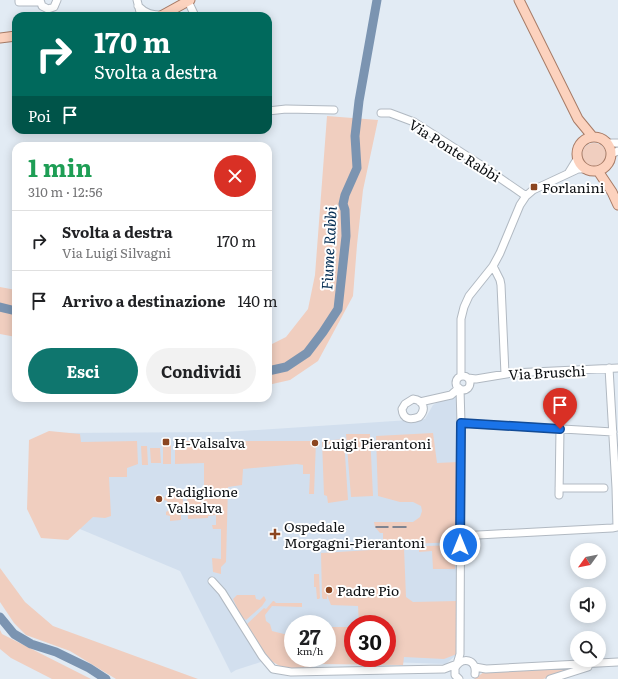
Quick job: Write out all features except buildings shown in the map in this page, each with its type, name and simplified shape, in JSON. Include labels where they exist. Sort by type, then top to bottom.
[{"type":"main road","points":[[519,0],[578,119],[592,136],[601,138],[608,143],[615,152],[606,166],[598,171],[589,171],[585,169],[581,166],[577,159],[577,149],[582,141],[592,136]]},
{"type":"main road","points":[[169,12],[189,1]]},
{"type":"main road","points":[[0,38],[12,36]]},
{"type":"main road","points":[[578,119],[582,141]]},
{"type":"main road","points":[[606,166],[612,192]]},
{"type":"main road","points":[[598,171],[612,192],[618,205]]},
{"type":"street","points":[[49,12],[54,7],[57,0]]},
{"type":"street","points":[[19,1],[40,1],[47,12]]},
{"type":"street","points":[[189,1],[193,12]]},
{"type":"street","points":[[137,3],[146,12]]},
{"type":"street","points":[[272,110],[286,108],[334,110]]},
{"type":"street","name":"Via Ponte Rabbi","points":[[381,113],[390,113],[414,122],[482,165],[526,196]]},
{"type":"street","points":[[608,143],[618,143]]},
{"type":"street","points":[[568,173],[577,159]]},
{"type":"street","points":[[459,679],[456,675],[460,536],[460,399],[463,384],[462,313],[469,296],[493,266],[500,253],[516,211],[526,196],[533,190],[568,173],[578,169],[585,169]]},
{"type":"street","points":[[493,266],[501,285],[505,374]]},
{"type":"street","points":[[487,275],[498,277]]},
{"type":"street","points":[[460,536],[616,528],[609,368]]},
{"type":"street","name":"Via Bruschi","points":[[463,384],[476,379],[505,374],[618,368]]},
{"type":"street","points":[[422,404],[434,398],[449,395],[463,384]]},
{"type":"street","points":[[461,423],[613,432]]},
{"type":"street","points":[[560,429],[559,492],[604,488]]},
{"type":"street","points":[[212,581],[222,592],[262,656],[273,669],[291,672],[457,664],[468,661],[471,662],[474,673],[486,669],[570,665]]},
{"type":"street","points":[[606,663],[618,662]]},
{"type":"street","points":[[550,679],[588,667]]},
{"type":"shaded area","points":[[327,116],[378,120],[363,190],[353,296],[318,361],[290,380],[272,384],[272,344],[286,337],[308,309],[315,275]]},
{"type":"shaded area","points":[[594,143],[602,147],[606,155],[602,163],[594,167],[586,163],[582,155],[586,147]]},
{"type":"shaded area","points":[[0,287],[12,289],[12,336],[0,334]]},
{"type":"shaded area","name":"Ospedale Morgagni-Pierantoni","points":[[457,391],[457,654],[446,664],[396,662],[396,615],[344,615],[344,660],[336,660],[336,615],[284,615],[284,658],[273,658],[231,673],[180,571],[68,524],[56,433],[226,432],[425,419],[433,405]]},
{"type":"shaded area","points":[[49,431],[80,434],[81,442],[137,441],[138,464],[127,468],[127,477],[109,477],[111,516],[105,518],[93,517],[68,540],[41,538],[27,509],[29,440]]},
{"type":"shaded area","points":[[433,433],[437,463],[458,462],[458,542],[383,545],[383,533],[380,533],[375,527],[374,522],[413,522],[420,517],[422,511],[421,506],[413,502],[400,502],[378,496],[376,436]]},
{"type":"shaded area","points":[[346,434],[370,434],[373,496],[351,497]]},
{"type":"shaded area","points":[[344,439],[348,500],[328,503],[327,496],[324,495],[322,441]]},
{"type":"shaded area","points":[[175,441],[316,441],[314,494],[309,494],[310,474],[303,474],[303,465],[297,464],[243,469],[242,485],[228,487],[226,562],[221,567],[221,574],[213,572],[212,558],[221,559],[221,529],[213,529],[212,525],[216,525],[216,515],[208,516],[208,518],[188,519],[187,495],[191,495],[191,499],[204,499],[204,463],[175,464]]},
{"type":"shaded area","points":[[163,445],[171,445],[171,464],[163,464]]},
{"type":"shaded area","points":[[141,446],[147,446],[148,465],[142,465]]},
{"type":"shaded area","points":[[150,448],[160,448],[161,463],[151,463]]},
{"type":"shaded area","points":[[178,492],[181,492],[181,497],[183,497],[181,520],[170,521],[170,516],[166,515],[166,512],[169,510],[169,504],[164,500],[166,495],[177,494]]},
{"type":"shaded area","points":[[455,545],[455,569],[433,569],[432,551],[419,552],[419,550],[426,550],[426,546]]},
{"type":"shaded area","points":[[404,548],[406,597],[413,602],[457,601],[457,654],[444,659],[404,657],[403,665],[396,665],[396,615],[358,615],[358,606],[331,605],[327,595],[327,599],[323,599],[321,553]]},
{"type":"shaded area","points":[[0,568],[25,602],[53,626],[198,679],[116,679],[70,651],[26,635],[14,623],[0,602]]},
{"type":"shaded area","points":[[314,574],[319,574],[319,599],[317,599],[316,587],[314,587]]},
{"type":"shaded area","points":[[237,595],[255,595],[256,599],[260,600],[264,596],[266,600],[262,606],[246,620],[241,616],[233,599]]},
{"type":"shaded area","points":[[273,601],[276,603],[302,603],[302,607],[272,606],[265,615],[266,621],[270,624],[272,631],[284,634],[284,667],[312,667],[311,668],[283,668],[268,659],[246,625],[264,608],[266,609]]},
{"type":"shaded area","points":[[336,627],[344,627],[344,664],[336,664]]},
{"type":"shaded area","points":[[0,630],[2,634],[91,679],[52,679],[11,658],[0,649]]},
{"type":"shaded area","points":[[579,667],[543,679],[474,679],[484,672]]},
{"type":"waterway","name":"Fiume Rabbi","points":[[272,370],[286,367],[307,353],[338,309],[346,236],[345,210],[343,204],[345,195],[357,168],[355,136],[359,101],[377,0]]},
{"type":"waterway","name":"Fiume Rabbi","points":[[0,307],[12,310]]},
{"type":"waterway","points":[[376,527],[388,527]]},
{"type":"waterway","points":[[393,527],[406,527]]},
{"type":"waterway","points":[[0,617],[14,634],[31,644],[56,652],[89,668],[106,679]]},
{"type":"place","name":"Forlanini","points":[[534,187]]},
{"type":"place","name":"H-Valsalva","points":[[166,442]]},
{"type":"place","name":"Luigi Pierantoni","points":[[315,443]]},
{"type":"place","name":"Padiglione Valsalva","points":[[159,499]]},
{"type":"place","name":"Ospedale Morgagni-Pierantoni","points":[[275,534]]},
{"type":"place","name":"Padre Pio","points":[[329,590]]},
{"type":"route","points":[[460,545],[461,423],[560,429]]}]
